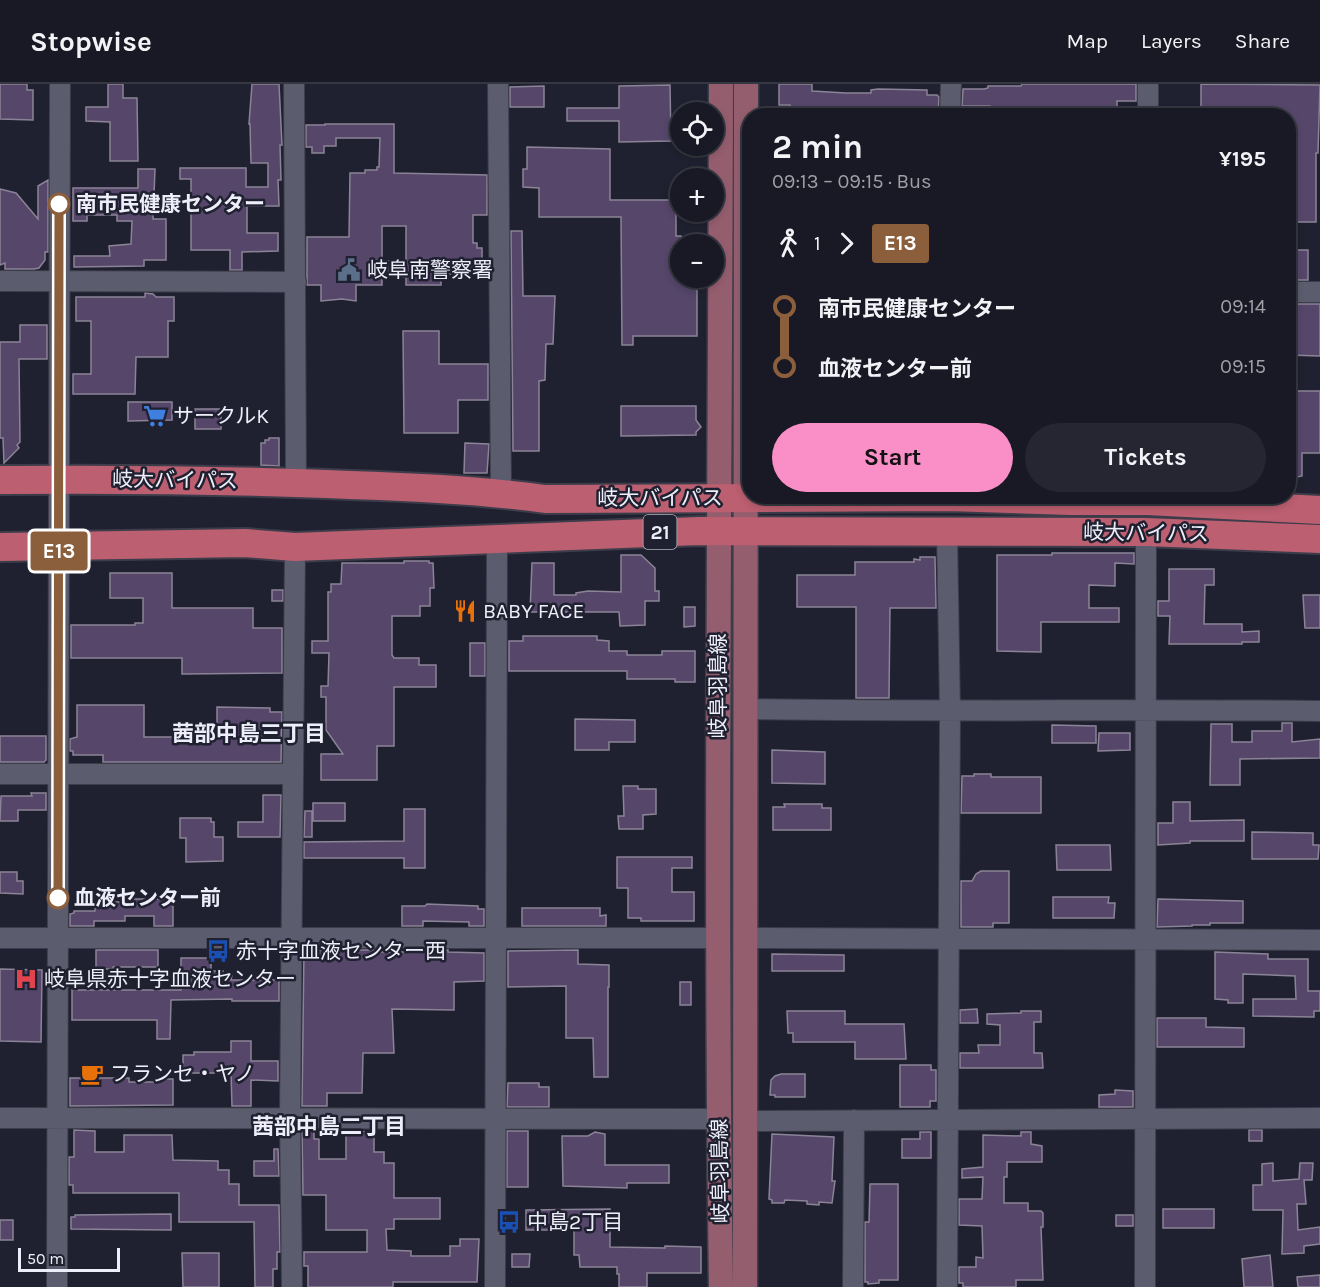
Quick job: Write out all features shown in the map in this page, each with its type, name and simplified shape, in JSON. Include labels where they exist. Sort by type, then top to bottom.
[{"type":"highway","name":"岐大バイパス","points":[[0,480],[174,479],[296,482],[501,492],[545,499],[742,497]]},
{"type":"highway","name":"岐大バイパス","points":[[1226,504],[1320,510]]},
{"type":"highway","name":"岐大バイパス","points":[[0,547],[59,548],[245,543],[295,547],[733,531],[1146,532],[1320,539]]},
{"type":"main road","name":"岐阜羽島線","points":[[721,84],[733,531],[744,709],[745,1287]]},
{"type":"main road","name":"岐阜羽島線","points":[[745,108],[746,84]]},
{"type":"main road","name":"岐阜羽島線","points":[[733,497],[742,211]]},
{"type":"main road","name":"岐阜羽島線","points":[[722,1287],[719,1119],[718,692],[733,531]]},
{"type":"street","points":[[57,1287],[60,84]]},
{"type":"street","points":[[294,84],[296,482]]},
{"type":"street","points":[[498,84],[501,492]]},
{"type":"street","points":[[950,108],[951,84]]},
{"type":"street","points":[[1148,84],[1148,108]]},
{"type":"street","points":[[0,281],[296,282]]},
{"type":"street","points":[[1296,292],[1320,292]]},
{"type":"street","points":[[947,531],[950,712],[947,1287]]},
{"type":"street","points":[[1146,532],[1146,1287]]},
{"type":"street","points":[[495,1287],[497,539]]},
{"type":"street","points":[[292,1287],[290,1117],[295,547]]},
{"type":"street","points":[[744,709],[950,712],[1147,709],[1320,711]]},
{"type":"street","points":[[0,774],[293,774]]},
{"type":"street","points":[[0,938],[719,938]]},
{"type":"street","points":[[745,938],[1320,940]]},
{"type":"street","points":[[0,1118],[719,1119]]},
{"type":"street","points":[[745,1121],[1320,1118]]},
{"type":"street","points":[[853,1287],[854,1120]]},
{"type":"building","points":[[0,84],[27,84],[27,90],[33,90],[33,120],[0,119]]},
{"type":"building","points":[[108,84],[123,84],[123,98],[137,98],[138,161],[110,161],[110,122],[86,121],[86,107],[108,107]]},
{"type":"building","points":[[252,84],[279,84],[281,180],[278,180],[279,206],[247,206],[247,233],[278,233],[278,251],[242,252],[242,270],[230,270],[230,250],[191,250],[191,179],[180,179],[180,168],[246,168],[246,187],[268,187],[268,163],[251,163],[249,124]]},
{"type":"building","points":[[779,84],[812,84],[812,91],[846,93],[871,93],[871,90],[878,89],[927,90],[927,95],[939,97],[938,108],[790,108],[790,105],[779,105]]},
{"type":"building","points":[[1022,84],[1136,84],[1136,101],[1117,101],[1117,108],[962,106],[963,89],[1021,86]]},
{"type":"building","points":[[1201,84],[1320,85],[1318,153],[1316,153],[1316,222],[1296,222],[1296,108],[1201,108]]},
{"type":"building","points":[[670,85],[670,141],[619,142],[619,121],[567,121],[567,108],[619,108],[619,86]]},
{"type":"building","points":[[544,86],[544,107],[510,107],[510,87]]},
{"type":"building","points":[[394,124],[394,173],[487,175],[487,215],[473,215],[473,243],[477,243],[477,248],[482,248],[482,268],[453,268],[453,274],[441,274],[441,285],[406,285],[406,277],[382,276],[382,285],[356,285],[356,301],[342,299],[321,301],[321,285],[307,285],[307,237],[349,237],[350,173],[377,170],[380,138],[336,138],[336,146],[324,146],[324,153],[312,153],[312,147],[306,147],[306,125]],"holes":[[[382,226],[406,226],[406,261],[382,261]]]},
{"type":"building","points":[[527,147],[610,149],[610,200],[670,200],[670,222],[676,222],[676,234],[670,234],[670,288],[697,288],[697,336],[633,336],[633,345],[622,345],[621,217],[539,217],[539,188],[523,187],[523,169],[527,169]]},
{"type":"building","points":[[138,169],[155,169],[153,219],[166,219],[166,260],[144,260],[144,266],[74,267],[74,256],[110,256],[109,246],[131,244],[132,221],[117,221],[117,215],[87,215],[87,221],[73,221],[73,188],[138,188]]},
{"type":"building","points":[[48,180],[48,252],[45,252],[45,260],[39,268],[5,269],[5,263],[0,265],[0,189],[16,193],[38,219],[38,186]]},
{"type":"building","points":[[511,231],[522,231],[523,296],[555,296],[553,344],[546,344],[545,380],[539,381],[539,451],[513,451]]},
{"type":"building","points":[[1296,250],[1308,250],[1308,280],[1296,280]]},
{"type":"building","points":[[145,293],[156,297],[174,297],[174,321],[168,321],[168,357],[136,357],[135,394],[73,394],[73,374],[91,374],[91,321],[76,321],[76,297],[145,297]]},
{"type":"building","points":[[1296,304],[1320,304],[1320,356],[1296,355]]},
{"type":"building","points":[[20,325],[47,325],[47,359],[19,359],[20,442],[17,445],[19,448],[4,463],[3,438],[0,438],[0,342],[20,342]]},
{"type":"building","points":[[403,331],[439,331],[439,364],[488,364],[488,400],[458,400],[458,433],[404,433]]},
{"type":"building","points":[[1296,391],[1320,391],[1320,453],[1302,453],[1302,476],[1296,477]]},
{"type":"building","points":[[128,402],[172,402],[172,420],[128,421]]},
{"type":"building","points":[[621,406],[696,406],[696,420],[701,427],[696,435],[621,436]]},
{"type":"building","points":[[195,409],[221,409],[221,429],[195,429]]},
{"type":"building","points":[[279,438],[279,466],[261,465],[261,443],[265,443],[265,440]]},
{"type":"building","points":[[465,443],[489,444],[487,473],[464,473]]},
{"type":"building","points":[[1052,553],[1134,553],[1134,564],[1115,563],[1115,586],[1089,585],[1089,608],[1119,608],[1119,622],[1041,622],[1041,652],[997,651],[997,555],[1052,555]]},
{"type":"building","points":[[621,555],[641,555],[655,568],[655,591],[659,591],[659,601],[645,601],[645,625],[620,626],[619,612],[530,612],[532,563],[554,563],[554,595],[576,595],[576,593],[588,591],[621,592]]},
{"type":"building","points":[[920,557],[935,557],[936,608],[890,608],[889,698],[856,698],[856,607],[797,607],[797,575],[855,575],[855,562],[914,562],[914,559],[920,560]]},
{"type":"building","points":[[404,561],[433,563],[434,588],[430,588],[430,606],[420,606],[420,616],[392,616],[392,655],[394,658],[419,658],[419,665],[436,665],[436,687],[394,687],[394,746],[377,746],[377,780],[321,780],[321,754],[343,754],[326,730],[326,697],[321,697],[321,686],[328,686],[329,653],[312,653],[312,641],[328,641],[328,592],[331,592],[331,584],[341,584],[342,563],[404,563]]},
{"type":"building","points":[[1169,569],[1214,569],[1214,585],[1205,585],[1204,624],[1242,624],[1242,632],[1259,631],[1259,642],[1169,644],[1170,616],[1158,616],[1158,601],[1169,601]]},
{"type":"building","points":[[110,573],[172,573],[172,608],[253,608],[253,628],[282,628],[282,673],[182,674],[182,658],[71,658],[71,625],[143,623],[143,598],[110,598]]},
{"type":"building","points":[[272,590],[283,590],[283,601],[272,601]]},
{"type":"building","points":[[1303,595],[1320,595],[1320,628],[1305,628]]},
{"type":"building","points":[[684,607],[695,607],[695,626],[684,627]]},
{"type":"building","points":[[523,636],[597,636],[597,640],[609,641],[609,651],[627,651],[627,655],[662,655],[662,651],[695,651],[695,682],[675,682],[675,679],[627,679],[627,671],[509,671],[509,641],[523,641]]},
{"type":"building","points":[[470,643],[485,643],[485,676],[470,676]]},
{"type":"building","points":[[77,705],[144,705],[144,737],[182,737],[182,725],[217,725],[217,707],[270,708],[270,712],[282,712],[281,762],[103,762],[103,755],[73,755],[73,751],[70,751],[70,739],[77,737]]},
{"type":"building","points":[[575,719],[635,720],[635,742],[609,742],[609,750],[575,750]]},
{"type":"building","points":[[1282,723],[1292,723],[1292,742],[1320,739],[1320,758],[1240,759],[1240,785],[1210,785],[1211,724],[1232,724],[1232,742],[1252,742],[1252,731],[1282,731]]},
{"type":"building","points":[[1052,725],[1096,726],[1096,743],[1052,743]]},
{"type":"building","points":[[1099,733],[1130,733],[1130,750],[1098,751]]},
{"type":"building","points":[[0,736],[46,736],[46,760],[44,762],[0,762]]},
{"type":"building","points":[[772,750],[825,752],[825,784],[772,783]]},
{"type":"building","points":[[974,774],[991,774],[991,777],[1041,777],[1041,813],[961,813],[962,776],[974,776]]},
{"type":"building","points":[[623,786],[656,789],[656,814],[643,815],[643,829],[619,829],[618,816],[624,816]]},
{"type":"building","points":[[31,793],[46,793],[46,810],[18,810],[18,821],[0,821],[1,796],[32,796]]},
{"type":"building","points":[[263,795],[281,795],[280,837],[238,837],[238,822],[263,822]]},
{"type":"building","points":[[1173,802],[1190,802],[1190,821],[1244,820],[1244,841],[1190,841],[1190,843],[1158,845],[1158,823],[1173,823]]},
{"type":"building","points":[[313,803],[345,803],[345,821],[313,821]]},
{"type":"building","points":[[784,804],[822,804],[822,808],[831,808],[831,830],[773,830],[773,807],[785,807]]},
{"type":"building","points":[[404,809],[425,809],[425,868],[404,868],[404,858],[304,858],[304,842],[404,841]]},
{"type":"building","points":[[305,811],[312,811],[312,837],[304,837]]},
{"type":"building","points":[[180,818],[211,818],[211,822],[214,822],[214,837],[223,837],[223,861],[186,862],[186,838],[180,838]]},
{"type":"building","points":[[1252,832],[1313,833],[1313,845],[1319,845],[1318,859],[1252,859]]},
{"type":"building","points":[[1056,845],[1110,845],[1111,870],[1057,870]]},
{"type":"building","points":[[617,857],[692,857],[692,868],[672,868],[672,892],[694,892],[694,921],[641,921],[641,918],[628,918],[628,888],[617,888]]},
{"type":"building","points":[[981,871],[1009,871],[1009,923],[993,923],[993,927],[961,927],[961,881],[972,881]]},
{"type":"building","points":[[0,872],[17,872],[17,881],[23,881],[23,894],[0,893]]},
{"type":"building","points":[[1053,897],[1109,897],[1108,903],[1115,903],[1114,918],[1053,918]]},
{"type":"building","points":[[125,899],[173,899],[173,926],[154,926],[154,916],[125,916],[125,921],[94,921],[94,926],[70,926],[70,914],[74,911],[95,911],[95,902],[125,902]]},
{"type":"building","points":[[1158,899],[1243,901],[1243,923],[1157,927]]},
{"type":"building","points":[[427,904],[478,906],[478,909],[484,909],[484,926],[469,926],[469,922],[423,921],[423,926],[402,926],[402,906],[425,906]]},
{"type":"building","points":[[522,908],[600,908],[600,916],[606,915],[606,926],[522,926]]},
{"type":"building","points":[[96,950],[158,950],[158,967],[96,969]]},
{"type":"building","points":[[304,950],[408,952],[408,950],[448,950],[448,952],[484,953],[484,981],[454,982],[454,1010],[392,1009],[394,1053],[363,1053],[362,1093],[327,1093],[327,1106],[302,1106]]},
{"type":"building","points":[[578,950],[578,964],[609,965],[608,1077],[594,1077],[593,1038],[566,1038],[566,986],[508,987],[508,951]]},
{"type":"building","points":[[1215,952],[1268,954],[1268,959],[1308,959],[1308,991],[1320,991],[1320,1011],[1314,1011],[1314,1017],[1253,1016],[1253,999],[1296,999],[1295,976],[1243,974],[1243,1003],[1228,1003],[1228,1000],[1215,999]]},
{"type":"building","points":[[772,954],[844,955],[844,971],[772,971]]},
{"type":"building","points":[[181,958],[211,958],[211,971],[223,971],[223,975],[232,975],[231,980],[279,980],[279,1001],[171,1000],[170,1039],[157,1039],[157,1020],[72,1020],[72,990],[181,990]]},
{"type":"building","points":[[0,969],[42,970],[41,1042],[0,1041]]},
{"type":"building","points":[[680,982],[691,982],[691,1005],[680,1005]]},
{"type":"building","points":[[977,1009],[978,1023],[960,1023],[960,1010]]},
{"type":"building","points":[[787,1011],[845,1011],[845,1024],[904,1024],[906,1059],[855,1059],[855,1042],[793,1042],[793,1033],[788,1033]]},
{"type":"building","points":[[1021,1011],[1041,1011],[1041,1022],[1034,1022],[1034,1053],[1042,1053],[1043,1068],[960,1068],[960,1053],[979,1053],[978,1045],[1000,1045],[1000,1025],[987,1024],[987,1014],[1021,1013]]},
{"type":"building","points":[[1157,1018],[1206,1018],[1206,1027],[1244,1028],[1244,1047],[1157,1047]]},
{"type":"building","points":[[231,1041],[251,1041],[251,1061],[278,1061],[278,1081],[251,1080],[251,1106],[232,1106],[231,1073],[183,1073],[183,1055],[194,1055],[194,1052],[231,1052]]},
{"type":"building","points":[[900,1065],[931,1065],[931,1070],[936,1070],[936,1101],[930,1101],[930,1107],[900,1107]]},
{"type":"building","points":[[781,1074],[805,1074],[805,1097],[770,1095],[771,1080]]},
{"type":"building","points":[[70,1078],[129,1078],[129,1082],[158,1082],[158,1079],[173,1079],[173,1105],[70,1106]]},
{"type":"building","points":[[508,1083],[539,1083],[539,1087],[549,1087],[549,1107],[507,1107]]},
{"type":"building","points":[[1115,1090],[1133,1091],[1133,1107],[1099,1107],[1099,1095],[1115,1094]]},
{"type":"building","points":[[74,1130],[95,1131],[95,1152],[124,1152],[124,1135],[172,1135],[173,1160],[218,1161],[218,1170],[229,1170],[229,1184],[239,1184],[239,1205],[279,1205],[280,1252],[277,1252],[277,1269],[273,1269],[273,1287],[255,1287],[254,1222],[179,1222],[179,1193],[73,1193],[73,1185],[69,1185],[69,1157],[74,1157]]},
{"type":"building","points":[[302,1130],[314,1130],[314,1139],[319,1139],[319,1159],[346,1159],[346,1131],[372,1132],[374,1152],[384,1152],[384,1163],[394,1163],[394,1198],[440,1198],[440,1219],[394,1219],[394,1229],[386,1229],[387,1250],[411,1251],[411,1256],[450,1256],[450,1246],[460,1246],[460,1239],[479,1239],[477,1282],[393,1282],[393,1287],[308,1287],[308,1266],[304,1266],[304,1252],[367,1252],[367,1230],[326,1230],[326,1195],[303,1195]]},
{"type":"building","points":[[1249,1130],[1262,1130],[1262,1141],[1249,1141]]},
{"type":"building","points":[[507,1131],[528,1131],[528,1187],[507,1187]]},
{"type":"building","points":[[595,1132],[605,1134],[605,1165],[669,1165],[669,1183],[627,1183],[627,1188],[563,1186],[562,1136],[588,1136]]},
{"type":"building","points":[[920,1132],[931,1132],[931,1158],[902,1158],[902,1139],[920,1139]]},
{"type":"building","points":[[1021,1132],[1031,1132],[1031,1144],[1042,1146],[1042,1162],[1007,1162],[1007,1177],[1004,1177],[1004,1203],[1028,1203],[1028,1211],[1043,1213],[1043,1227],[1041,1227],[1043,1280],[1016,1280],[1016,1287],[963,1287],[963,1283],[959,1283],[959,1267],[976,1267],[976,1257],[983,1258],[982,1226],[959,1225],[959,1199],[982,1199],[983,1177],[962,1178],[962,1169],[983,1167],[983,1135],[1021,1136]]},
{"type":"building","points":[[772,1134],[834,1137],[832,1181],[835,1181],[832,1203],[819,1202],[819,1205],[807,1204],[807,1201],[785,1200],[784,1203],[772,1203],[769,1199]]},
{"type":"building","points":[[274,1149],[278,1149],[279,1176],[254,1176],[254,1161],[274,1161]]},
{"type":"building","points":[[1273,1163],[1273,1181],[1299,1179],[1300,1163],[1313,1163],[1312,1180],[1304,1180],[1306,1204],[1297,1204],[1298,1230],[1320,1227],[1320,1244],[1304,1246],[1304,1253],[1282,1254],[1283,1210],[1253,1210],[1253,1185],[1262,1185],[1262,1164]]},
{"type":"building","points":[[870,1184],[898,1184],[898,1280],[879,1280],[879,1283],[868,1284],[865,1282],[865,1222],[869,1222]]},
{"type":"building","points":[[610,1209],[610,1247],[701,1247],[701,1273],[647,1273],[647,1287],[619,1287],[617,1267],[580,1267],[579,1255],[574,1255],[574,1230],[526,1230],[526,1210]]},
{"type":"building","points":[[1163,1209],[1214,1209],[1214,1228],[1163,1228]]},
{"type":"building","points":[[171,1214],[171,1230],[71,1229],[71,1217],[75,1215]]},
{"type":"building","points":[[1116,1215],[1133,1215],[1133,1226],[1116,1226]]},
{"type":"building","points":[[0,1220],[13,1220],[13,1240],[0,1240]]},
{"type":"building","points":[[182,1253],[219,1253],[219,1287],[183,1287]]},
{"type":"building","points":[[512,1254],[530,1254],[529,1267],[512,1267]]},
{"type":"building","points":[[1270,1255],[1273,1287],[1244,1287],[1242,1259]]},
{"type":"building","points":[[1320,1275],[1320,1287],[1298,1287],[1297,1277]]},
{"type":"bus line","name":"E13","points":[[58,898],[59,204]]},
{"type":"place","name":"南市民健康センター","points":[[59,204]]},
{"type":"place","name":"岐阜南警察署","points":[[349,270]]},
{"type":"place","name":"サークルK","points":[[155,416]]},
{"type":"place","name":"BABY FACE","points":[[465,611]]},
{"type":"place","name":"血液センター前","points":[[58,898]]},
{"type":"place","name":"赤十字血液センター西","points":[[218,951]]},
{"type":"place","name":"岐阜県赤十字血液センター","points":[[26,979]]},
{"type":"place","name":"フランセ・ヤノ","points":[[92,1074]]},
{"type":"place","name":"中島2丁目","points":[[509,1222]]},
{"type":"district","name":"茜部中島三丁目","points":[[249,734]]},
{"type":"district","name":"茜部中島二丁目","points":[[329,1127]]}]
